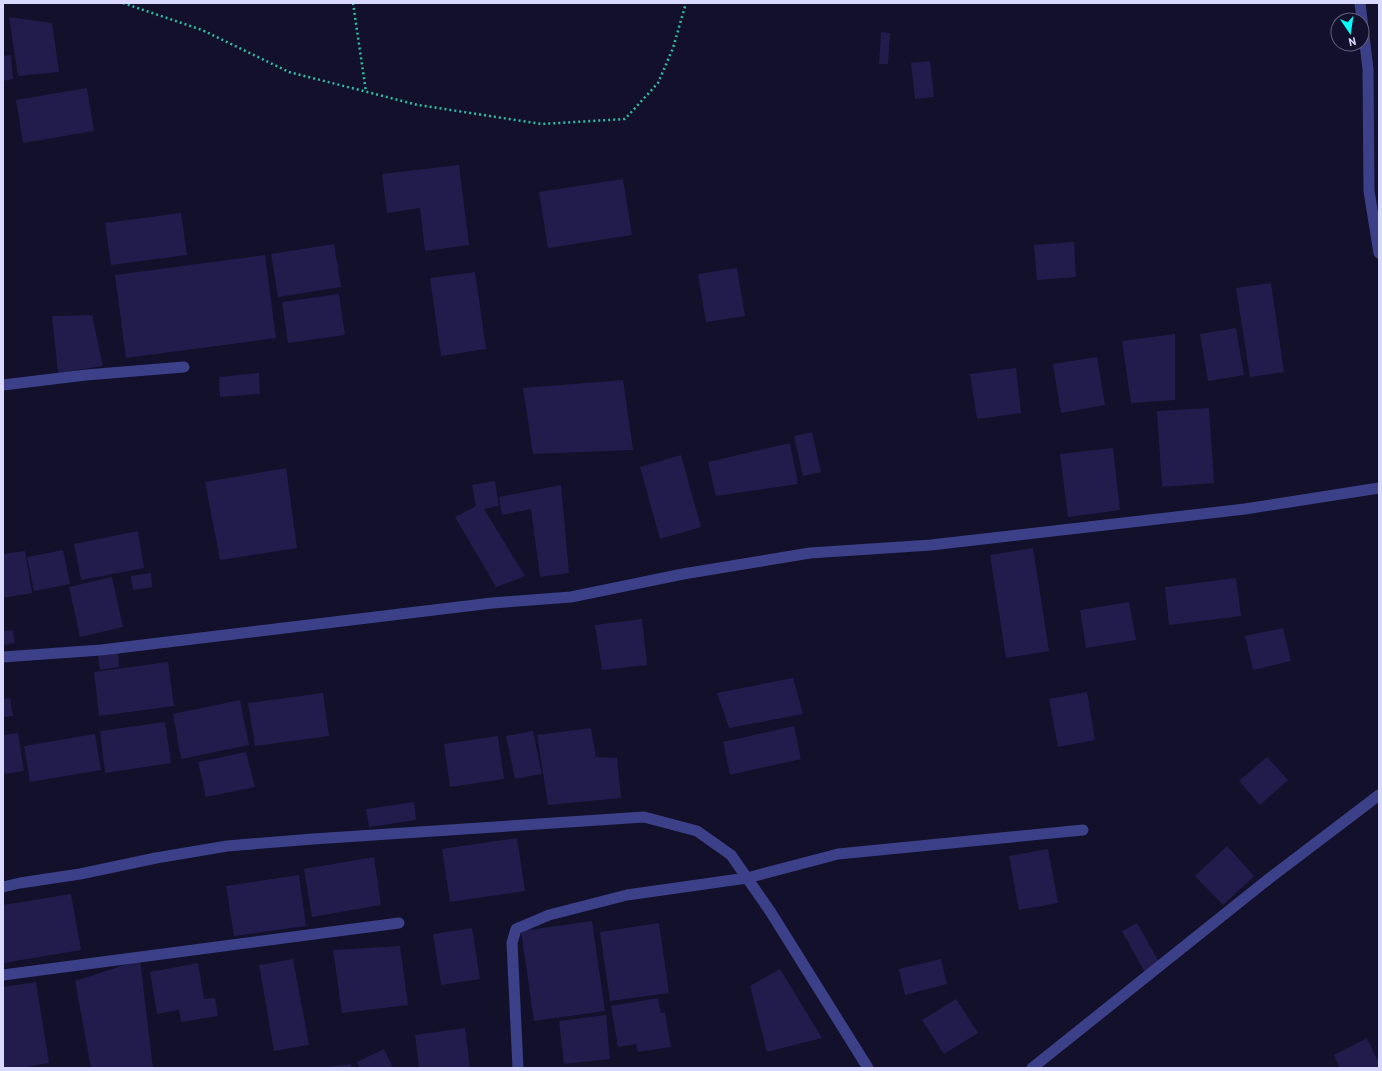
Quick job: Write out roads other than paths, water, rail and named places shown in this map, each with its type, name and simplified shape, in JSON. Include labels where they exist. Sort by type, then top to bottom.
[{"type":"street","points":[[1360,3],[1368,69],[1369,191],[1379,253]]},
{"type":"street","points":[[3,385],[86,375],[184,367]]},
{"type":"street","points":[[3,657],[101,650],[492,603],[571,597],[683,574],[810,553],[931,544],[1245,509],[1379,488]]},
{"type":"street","points":[[1032,1068],[1266,881],[1379,795]]},
{"type":"street","points":[[3,887],[226,846],[644,817],[697,831],[731,855],[770,911],[868,1068]]},
{"type":"street","points":[[518,1068],[512,943],[516,929],[549,915],[627,895],[747,878],[838,854],[1083,830]]},
{"type":"street","points":[[3,975],[399,923]]}]
